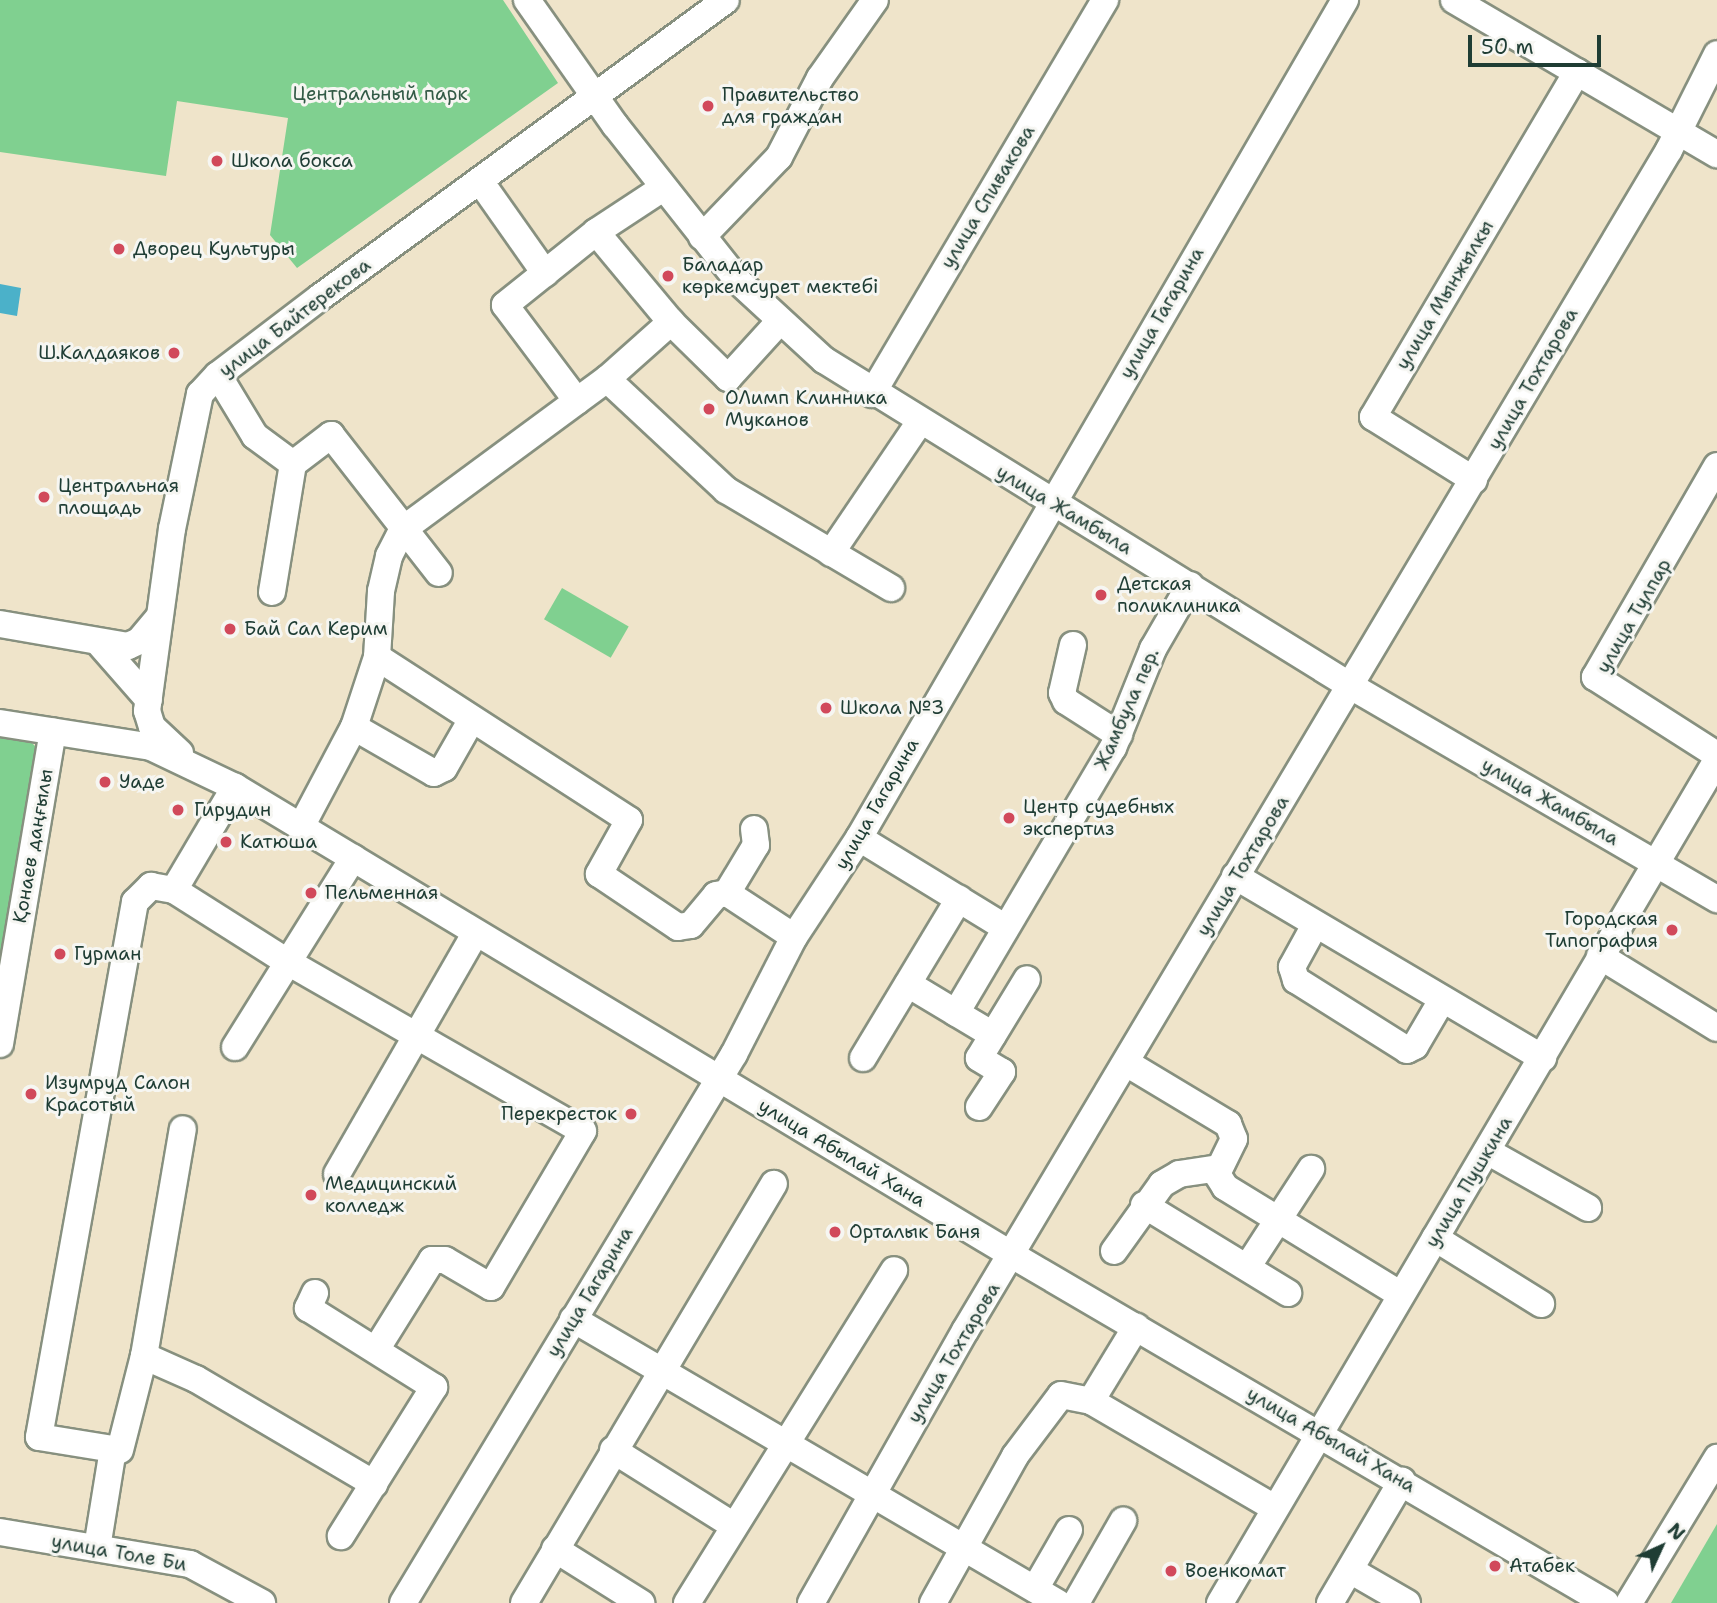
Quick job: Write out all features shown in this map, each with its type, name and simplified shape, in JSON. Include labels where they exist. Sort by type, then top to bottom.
[{"type":"street","name":"улица Жамбыла","points":[[527,0],[663,188],[778,323],[872,394],[1051,504],[1349,685],[1717,899]]},
{"type":"street","name":"улица Байтерекова","points":[[202,384],[726,0]]},
{"type":"street","points":[[702,237],[779,157],[820,78],[875,0]]},
{"type":"street","name":"улица Спивакова","points":[[872,394],[1105,0]]},
{"type":"street","name":"улица Гагарина","points":[[403,1603],[718,1078],[794,937],[859,838],[1345,0]]},
{"type":"street","points":[[1454,0],[1717,154]]},
{"type":"street","name":"улица Тохтарова","points":[[811,1603],[1012,1255],[1128,1064],[1235,876],[1474,480],[1678,130],[1717,54]]},
{"type":"street","name":"улица Мынжылкы","points":[[1474,480],[1373,417],[1577,72]]},
{"type":"street","points":[[480,181],[545,273]]},
{"type":"street","points":[[577,401],[505,305],[596,232],[663,188]]},
{"type":"street","points":[[596,232],[671,321],[728,378],[778,323]]},
{"type":"street","points":[[301,827],[354,727],[377,657],[381,591],[394,540],[402,530],[607,379],[671,321]]},
{"type":"street","points":[[607,379],[726,490],[891,588]]},
{"type":"street","points":[[202,384],[255,436],[293,464]]},
{"type":"street","points":[[202,384],[158,618],[149,700],[152,727],[211,774]]},
{"type":"street","points":[[831,553],[919,423]]},
{"type":"street","points":[[272,592],[293,464],[331,435],[402,530],[439,573]]},
{"type":"street","name":"улица Тулпар","points":[[1717,467],[1595,677],[1717,758]]},
{"type":"street","name":"Жамбула пер.","points":[[956,1013],[1119,735],[1153,649],[1190,586]]},
{"type":"street","points":[[0,624],[133,646],[158,618]]},
{"type":"street","points":[[98,642],[149,700]]},
{"type":"street","points":[[1073,645],[1061,686],[1066,701],[1119,735]]},
{"type":"street","points":[[377,657],[629,820],[599,874],[684,928],[716,895],[727,893],[794,937]]},
{"type":"street","points":[[354,727],[435,773],[444,768],[472,719]]},
{"type":"street","name":"улица Абылай Хана","points":[[0,723],[151,747],[235,787],[1012,1255],[1318,1435],[1402,1481],[1606,1603]]},
{"type":"street","name":"Қонаев даңғылы","points":[[0,1044],[53,731]]},
{"type":"street","name":"улица Пушкина","points":[[1220,1603],[1543,1058],[1717,758]]},
{"type":"street","points":[[174,890],[235,787]]},
{"type":"street","points":[[727,893],[756,845],[754,829]]},
{"type":"street","points":[[859,838],[1006,928]]},
{"type":"street","points":[[235,1047],[286,961],[353,859]]},
{"type":"street","points":[[1235,876],[1543,1058]]},
{"type":"street","points":[[97,1548],[113,1449],[39,1437],[135,902],[151,886],[174,890],[286,961],[416,1032],[583,1131],[491,1287],[445,1260],[432,1260],[376,1350]]},
{"type":"street","points":[[863,1058],[959,899]]},
{"type":"street","points":[[1315,925],[1292,967],[1296,980],[1407,1050],[1415,1046],[1442,1000]]},
{"type":"street","points":[[337,1174],[416,1032],[475,934]]},
{"type":"street","points":[[1601,956],[1717,1028]]},
{"type":"street","points":[[979,1107],[1002,1072],[979,1058],[1027,979]]},
{"type":"street","points":[[908,984],[993,1035]]},
{"type":"street","points":[[1128,1064],[1228,1124],[1234,1139],[1219,1168],[1219,1181],[1225,1187],[1401,1295]]},
{"type":"street","points":[[120,1450],[144,1356],[183,1129]]},
{"type":"street","points":[[1487,1151],[1588,1208]]},
{"type":"street","points":[[1114,1251],[1144,1205],[1162,1184],[1179,1174],[1219,1168]]},
{"type":"street","points":[[1248,1266],[1280,1221],[1311,1169]]},
{"type":"street","points":[[524,1603],[774,1184]]},
{"type":"street","points":[[1144,1205],[1289,1293]]},
{"type":"street","points":[[1436,1238],[1541,1304]]},
{"type":"street","points":[[687,1603],[894,1270]]},
{"type":"street","points":[[315,1293],[308,1308],[434,1387],[341,1536]]},
{"type":"street","points":[[573,1319],[663,1369],[1058,1603]]},
{"type":"street","points":[[1091,1401],[1136,1327]]},
{"type":"street","points":[[144,1356],[196,1379],[374,1484]]},
{"type":"street","points":[[933,1603],[1015,1456],[1057,1399],[1069,1393],[1091,1401],[1275,1508]]},
{"type":"street","points":[[613,1450],[734,1525]]},
{"type":"street","points":[[1629,1603],[1717,1458]]},
{"type":"street","points":[[1330,1603],[1402,1481]]},
{"type":"street","points":[[1076,1603],[1124,1521]]},
{"type":"street","points":[[1035,1589],[1069,1530]]},
{"type":"street","name":"улица Толе Би","points":[[3,1534],[190,1563],[261,1603]]},
{"type":"street","points":[[555,1549],[641,1603]]},
{"type":"street","points":[[1350,1570],[1407,1603]]},
{"type":"green space","name":"Центральный парк","points":[[0,0],[503,0],[558,83],[297,268],[270,235],[288,118],[177,101],[166,176],[0,152]]},
{"type":"green space","points":[[562,588],[629,626],[611,658],[544,619]]},
{"type":"green space","points":[[0,734],[29,740],[41,752],[0,994]]},
{"type":"green space","points":[[1717,1524],[1717,1603],[1671,1603]]},
{"type":"water","points":[[0,284],[21,288],[17,316],[0,313]]},
{"type":"place","name":"Правительство для граждан","points":[[708,106]]},
{"type":"place","name":"Школа бокса","points":[[217,161]]},
{"type":"place","name":"Дворец Культуры","points":[[119,249]]},
{"type":"place","name":"Баладар көркемсурет мектебі","points":[[668,276]]},
{"type":"place","name":"Ш.Калдаяков","points":[[174,353]]},
{"type":"place","name":"ОЛимп Клинника Муканов","points":[[709,409]]},
{"type":"place","name":"Центральная площадь","points":[[44,497]]},
{"type":"place","name":"Детская поликлиника","points":[[1101,595]]},
{"type":"place","name":"Бай Сал Керим","points":[[230,629]]},
{"type":"place","name":"Школа №3","points":[[826,708]]},
{"type":"place","name":"Уаде","points":[[105,782]]},
{"type":"place","name":"Гирудин","points":[[178,810]]},
{"type":"place","name":"Центр судебных экспертиз","points":[[1009,818]]},
{"type":"place","name":"Катюша","points":[[226,842]]},
{"type":"place","name":"Пельменная","points":[[311,893]]},
{"type":"place","name":"Городская Типография","points":[[1672,930]]},
{"type":"place","name":"Гурман","points":[[60,954]]},
{"type":"place","name":"Изумруд Салон Красотый","points":[[31,1094]]},
{"type":"place","name":"Перекресток","points":[[631,1114]]},
{"type":"place","name":"Медицинский колледж","points":[[311,1195]]},
{"type":"place","name":"Орталык Баня","points":[[835,1232]]},
{"type":"place","name":"Атабек","points":[[1495,1566]]},
{"type":"place","name":"Военкомат","points":[[1171,1571]]}]
